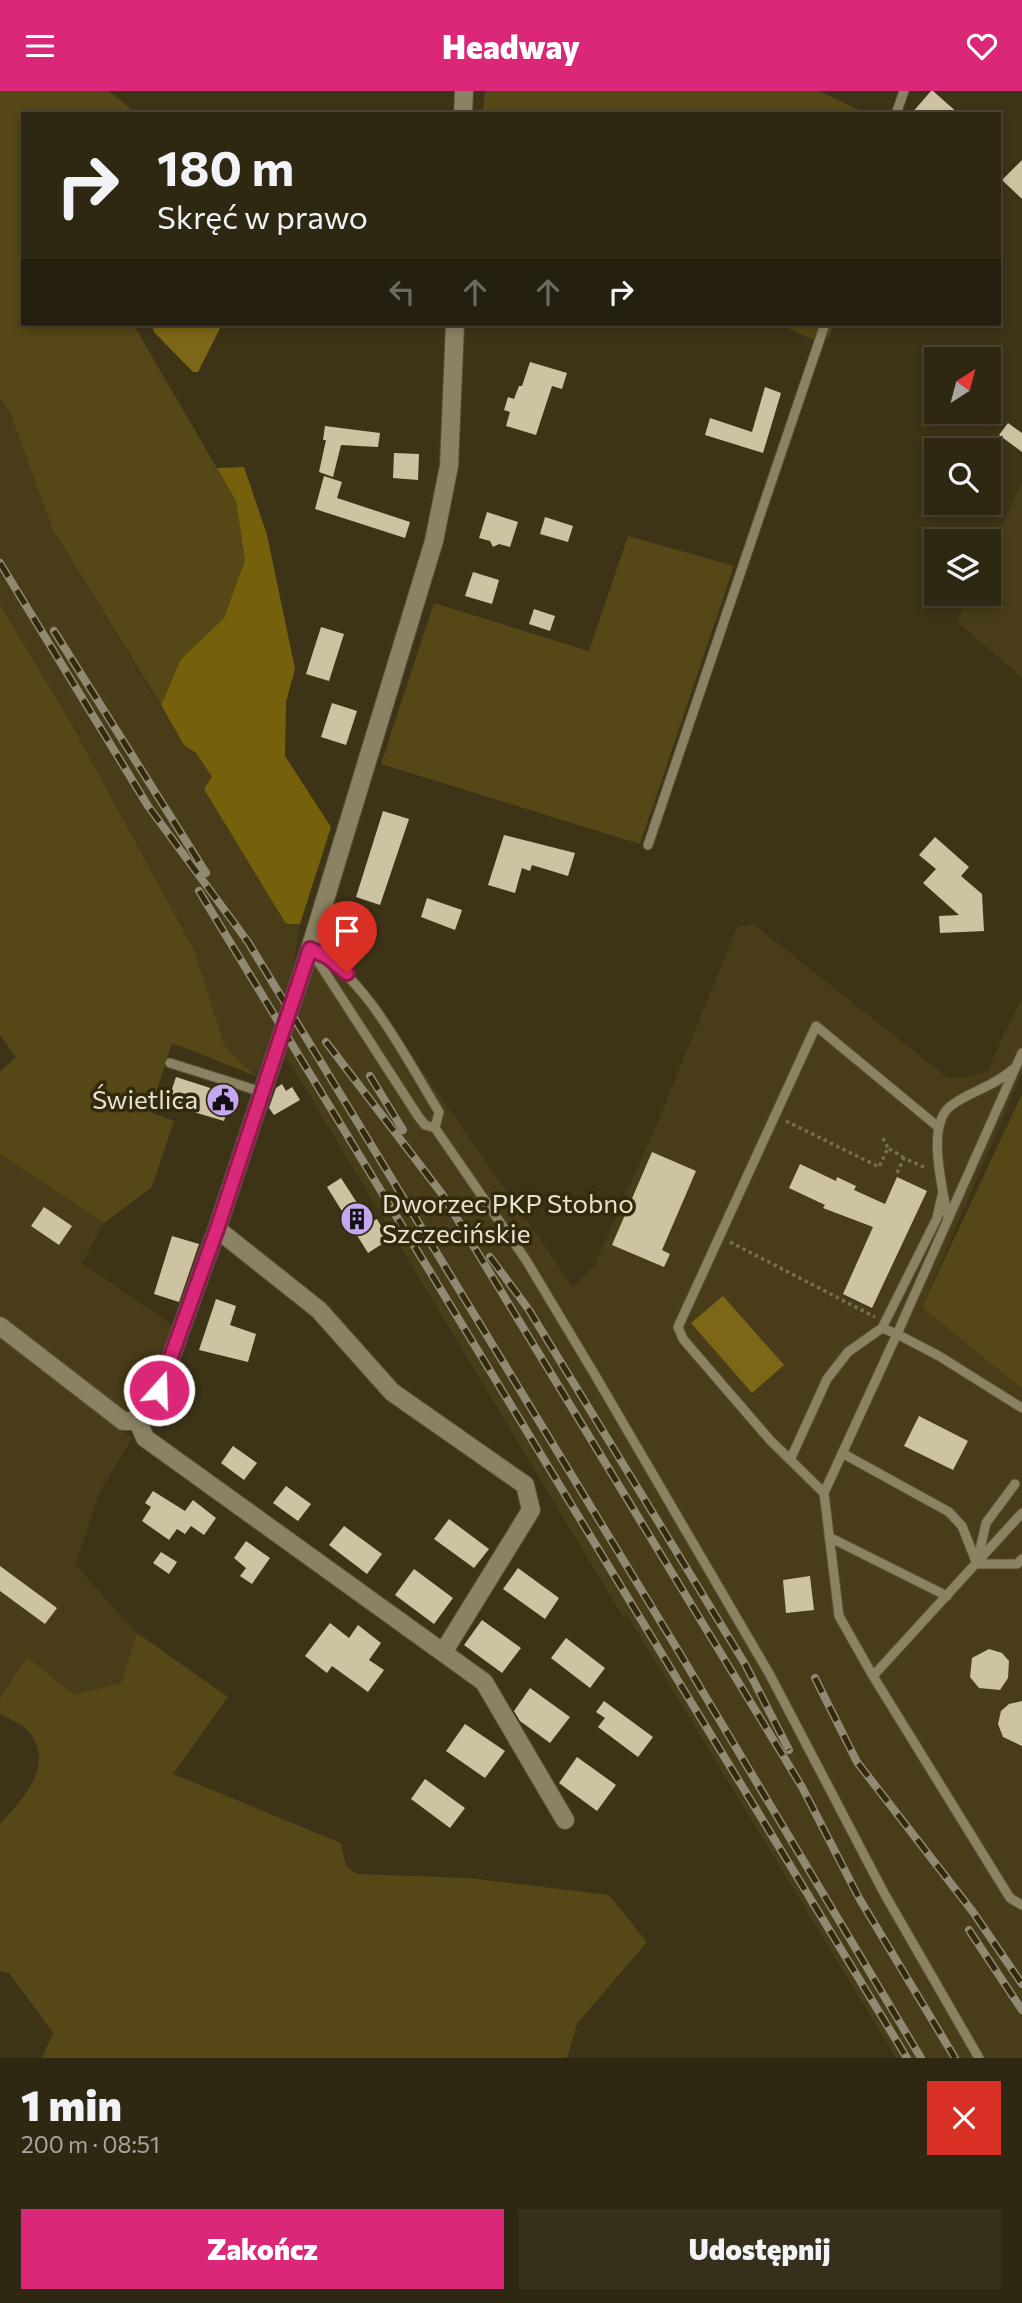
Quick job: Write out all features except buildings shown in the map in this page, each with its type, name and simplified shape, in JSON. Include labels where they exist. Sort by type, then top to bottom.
[{"type":"street","points":[[463,112],[464,91]]},
{"type":"street","points":[[0,1326],[124,1421],[138,1420],[149,1410],[159,1390],[217,1229],[310,949],[444,501],[449,466],[455,326]]},
{"type":"street","points":[[217,1229],[319,1310],[393,1392],[526,1485],[531,1510],[444,1651]]},
{"type":"street","points":[[138,1420],[145,1439],[484,1682],[565,1820]]},
{"type":"lane","points":[[897,112],[904,91]]},
{"type":"lane","points":[[649,845],[824,326]]},
{"type":"lane","points":[[310,949],[418,1116],[425,1125],[435,1128],[526,1260],[770,1675],[884,1893],[979,2058]]},
{"type":"lane","points":[[310,949],[328,957],[353,980],[439,1112],[435,1128]]},
{"type":"lane","points":[[824,1493],[790,1460],[683,1339],[678,1327],[816,1025],[937,1126]]},
{"type":"lane","points":[[948,1220],[937,1126],[951,1105],[1002,1078],[1020,1057]]},
{"type":"lane","points":[[1020,1057],[824,1493],[839,1616],[995,1875],[1010,1898],[1022,1905]]},
{"type":"lane","points":[[170,1063],[262,1092]]},
{"type":"lane","points":[[790,1460],[827,1379],[848,1352],[882,1328],[937,1218],[943,1179]]},
{"type":"lane","points":[[882,1328],[939,1356],[1022,1408]]},
{"type":"lane","points":[[842,1453],[949,1512],[962,1526],[977,1564]]},
{"type":"lane","points":[[977,1564],[986,1523],[1015,1485]]},
{"type":"lane","points":[[873,1676],[1022,1513]]},
{"type":"lane","points":[[829,1537],[947,1596]]},
{"type":"lane","points":[[977,1564],[1020,1563]]},
{"type":"path","points":[[774,1116],[879,1167],[888,1148]]},
{"type":"path","points":[[883,1138],[888,1148],[929,1169]]},
{"type":"path","points":[[897,1173],[904,1158]]},
{"type":"path","points":[[719,1236],[874,1316],[882,1328]]},
{"type":"path","points":[[874,1316],[881,1310]]},
{"type":"shaded area","points":[[0,91],[109,91],[135,112],[21,112],[21,326],[137,326],[136,329],[236,501],[245,560],[224,618],[181,659],[161,705],[53,530],[9,410],[0,398]]},
{"type":"shaded area","points":[[485,91],[819,91],[863,112],[483,112]]},
{"type":"shaded area","points":[[152,326],[221,326],[198,372],[193,372],[154,332]]},
{"type":"shaded area","points":[[783,326],[833,326],[829,337],[812,339]]},
{"type":"shaded area","points":[[0,398],[9,410],[53,530],[184,745],[196,753],[212,777],[205,789],[286,924],[300,924],[293,968],[256,1076],[225,1047],[195,952],[72,725],[0,605]]},
{"type":"shaded area","points":[[244,467],[267,535],[295,669],[286,702],[285,756],[331,827],[300,924],[286,924],[204,789],[212,777],[196,753],[184,745],[161,705],[181,659],[224,618],[245,560],[236,501],[217,468]]},
{"type":"shaded area","points":[[1022,482],[1022,678],[957,621],[964,606],[1001,606],[1000,529]]},
{"type":"shaded area","points":[[628,536],[734,566],[640,844],[381,764],[434,603],[589,651]]},
{"type":"shaded area","points":[[0,605],[72,725],[195,952],[225,1047],[256,1076],[172,1043],[150,1112],[174,1121],[152,1187],[104,1223],[0,1154],[0,1072],[16,1057],[0,1035]]},
{"type":"shaded area","points":[[753,924],[948,1078],[964,1078],[987,1071],[1022,997],[1022,1073],[922,1307],[1022,1389],[1022,2058],[896,2058],[627,1615],[623,1617],[282,1050],[322,926],[573,1287],[594,1266],[655,1129],[737,927]]},
{"type":"shaded area","points":[[1022,1094],[1022,1389],[922,1307]]},
{"type":"shaded area","points":[[0,1154],[104,1223],[82,1263],[175,1327],[142,1404],[124,1413],[0,1319]]},
{"type":"shaded area","points":[[723,1296],[784,1365],[752,1393],[691,1323]]},
{"type":"shaded area","points":[[0,1335],[132,1438],[100,1492],[75,1565],[137,1633],[121,1683],[74,1695],[0,1698]]},
{"type":"shaded area","points":[[137,1633],[228,1697],[173,1774],[341,1843],[346,1866],[357,1874],[469,1878],[609,1895],[647,1942],[577,2024],[567,2058],[42,2058],[53,2033],[9,1973],[0,1971],[0,1824],[18,1804],[33,1781],[39,1757],[29,1732],[0,1714],[0,1698],[27,1657],[74,1695],[121,1683]]},
{"type":"railway","points":[[0,563],[148,806],[248,942],[676,1647],[921,2058]]},
{"type":"railway","points":[[54,631],[206,873]]},
{"type":"railway","points":[[199,891],[907,2058]]},
{"type":"railway","points":[[326,1042],[442,1194],[802,1787],[859,1898],[955,2058]]},
{"type":"railway","points":[[370,1076],[403,1130]]},
{"type":"railway","points":[[490,1257],[529,1310],[745,1664],[789,1750]]},
{"type":"railway","points":[[815,1678],[857,1762],[973,1912],[1022,1984]]},
{"type":"railway","points":[[969,1930],[1022,2010]]},
{"type":"place","name":"Świetlica","points":[[223,1100]]},
{"type":"place","name":"Dworzec PKP Stobno Szczecińskie","points":[[357,1219]]},
{"type":"route","points":[[159,1390],[217,1229],[310,949],[328,957],[347,973]]}]
